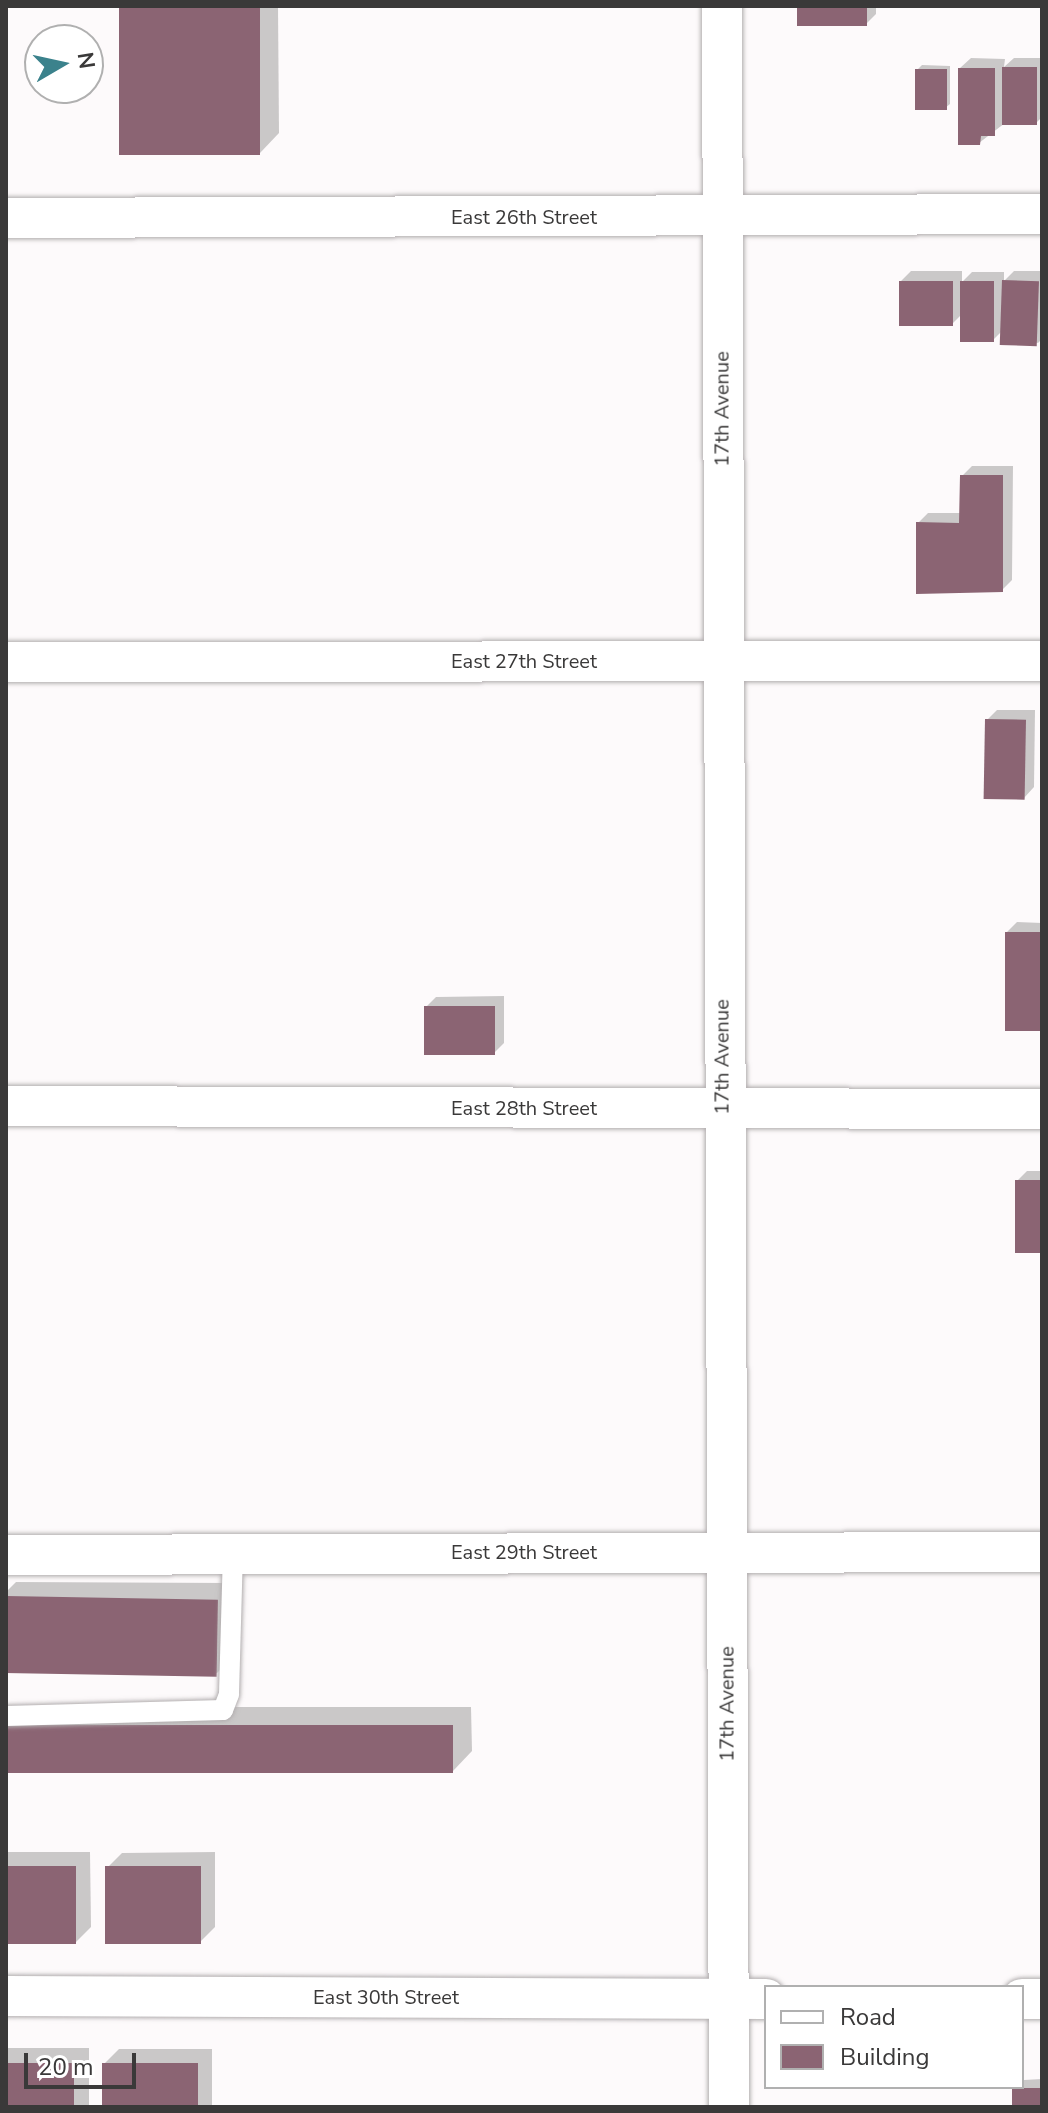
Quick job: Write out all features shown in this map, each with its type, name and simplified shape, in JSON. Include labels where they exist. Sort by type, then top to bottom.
[{"type":"street","name":"17th Avenue","points":[[722,6],[722,1109],[726,1551],[747,1999],[729,2107]]},
{"type":"street","name":"East 26th Street","points":[[6,218],[1042,214]]},
{"type":"street","name":"East 27th Street","points":[[6,662],[1042,661]]},
{"type":"street","name":"East 28th Street","points":[[6,1106],[1042,1109]]},
{"type":"street","name":"East 29th Street","points":[[6,1555],[1042,1552]]},
{"type":"street","name":"East 30th Street","points":[[6,1996],[747,1999]]},
{"type":"lane","points":[[6,1716],[223,1710],[229,1694],[233,1553]]},
{"type":"building","points":[[119,6],[260,6],[260,155],[119,155]]},
{"type":"building","points":[[797,6],[867,6],[867,26],[797,26]]},
{"type":"building","points":[[1002,67],[1037,67],[1037,125],[1002,125]]},
{"type":"building","points":[[958,68],[995,68],[995,136],[981,136],[980,145],[958,145]]},
{"type":"building","points":[[915,69],[947,69],[947,110],[915,110]]},
{"type":"building","points":[[1002,280],[1039,281],[1037,346],[1000,345]]},
{"type":"building","points":[[899,281],[953,281],[953,326],[899,326]]},
{"type":"building","points":[[960,281],[994,281],[994,342],[960,342]]},
{"type":"building","points":[[960,475],[1003,475],[1003,592],[916,594],[916,522],[959,523]]},
{"type":"building","points":[[985,719],[1026,720],[1025,800],[984,799]]},
{"type":"building","points":[[1005,932],[1042,932],[1042,1031],[1005,1031]]},
{"type":"building","points":[[424,1006],[495,1006],[495,1055],[424,1055]]},
{"type":"building","points":[[1015,1180],[1042,1180],[1042,1253],[1015,1253]]},
{"type":"building","points":[[6,1596],[218,1600],[217,1677],[6,1673]]},
{"type":"building","points":[[6,1725],[453,1725],[453,1773],[6,1773]]},
{"type":"building","points":[[6,1866],[76,1866],[76,1944],[6,1944]]},
{"type":"building","points":[[105,1866],[201,1866],[201,1944],[105,1944]]},
{"type":"building","points":[[6,2063],[74,2063],[74,2107],[6,2107]]},
{"type":"building","points":[[102,2063],[198,2063],[198,2107],[102,2107]]},
{"type":"building","points":[[1042,2088],[1042,2107],[1012,2107],[1012,2089]]}]
